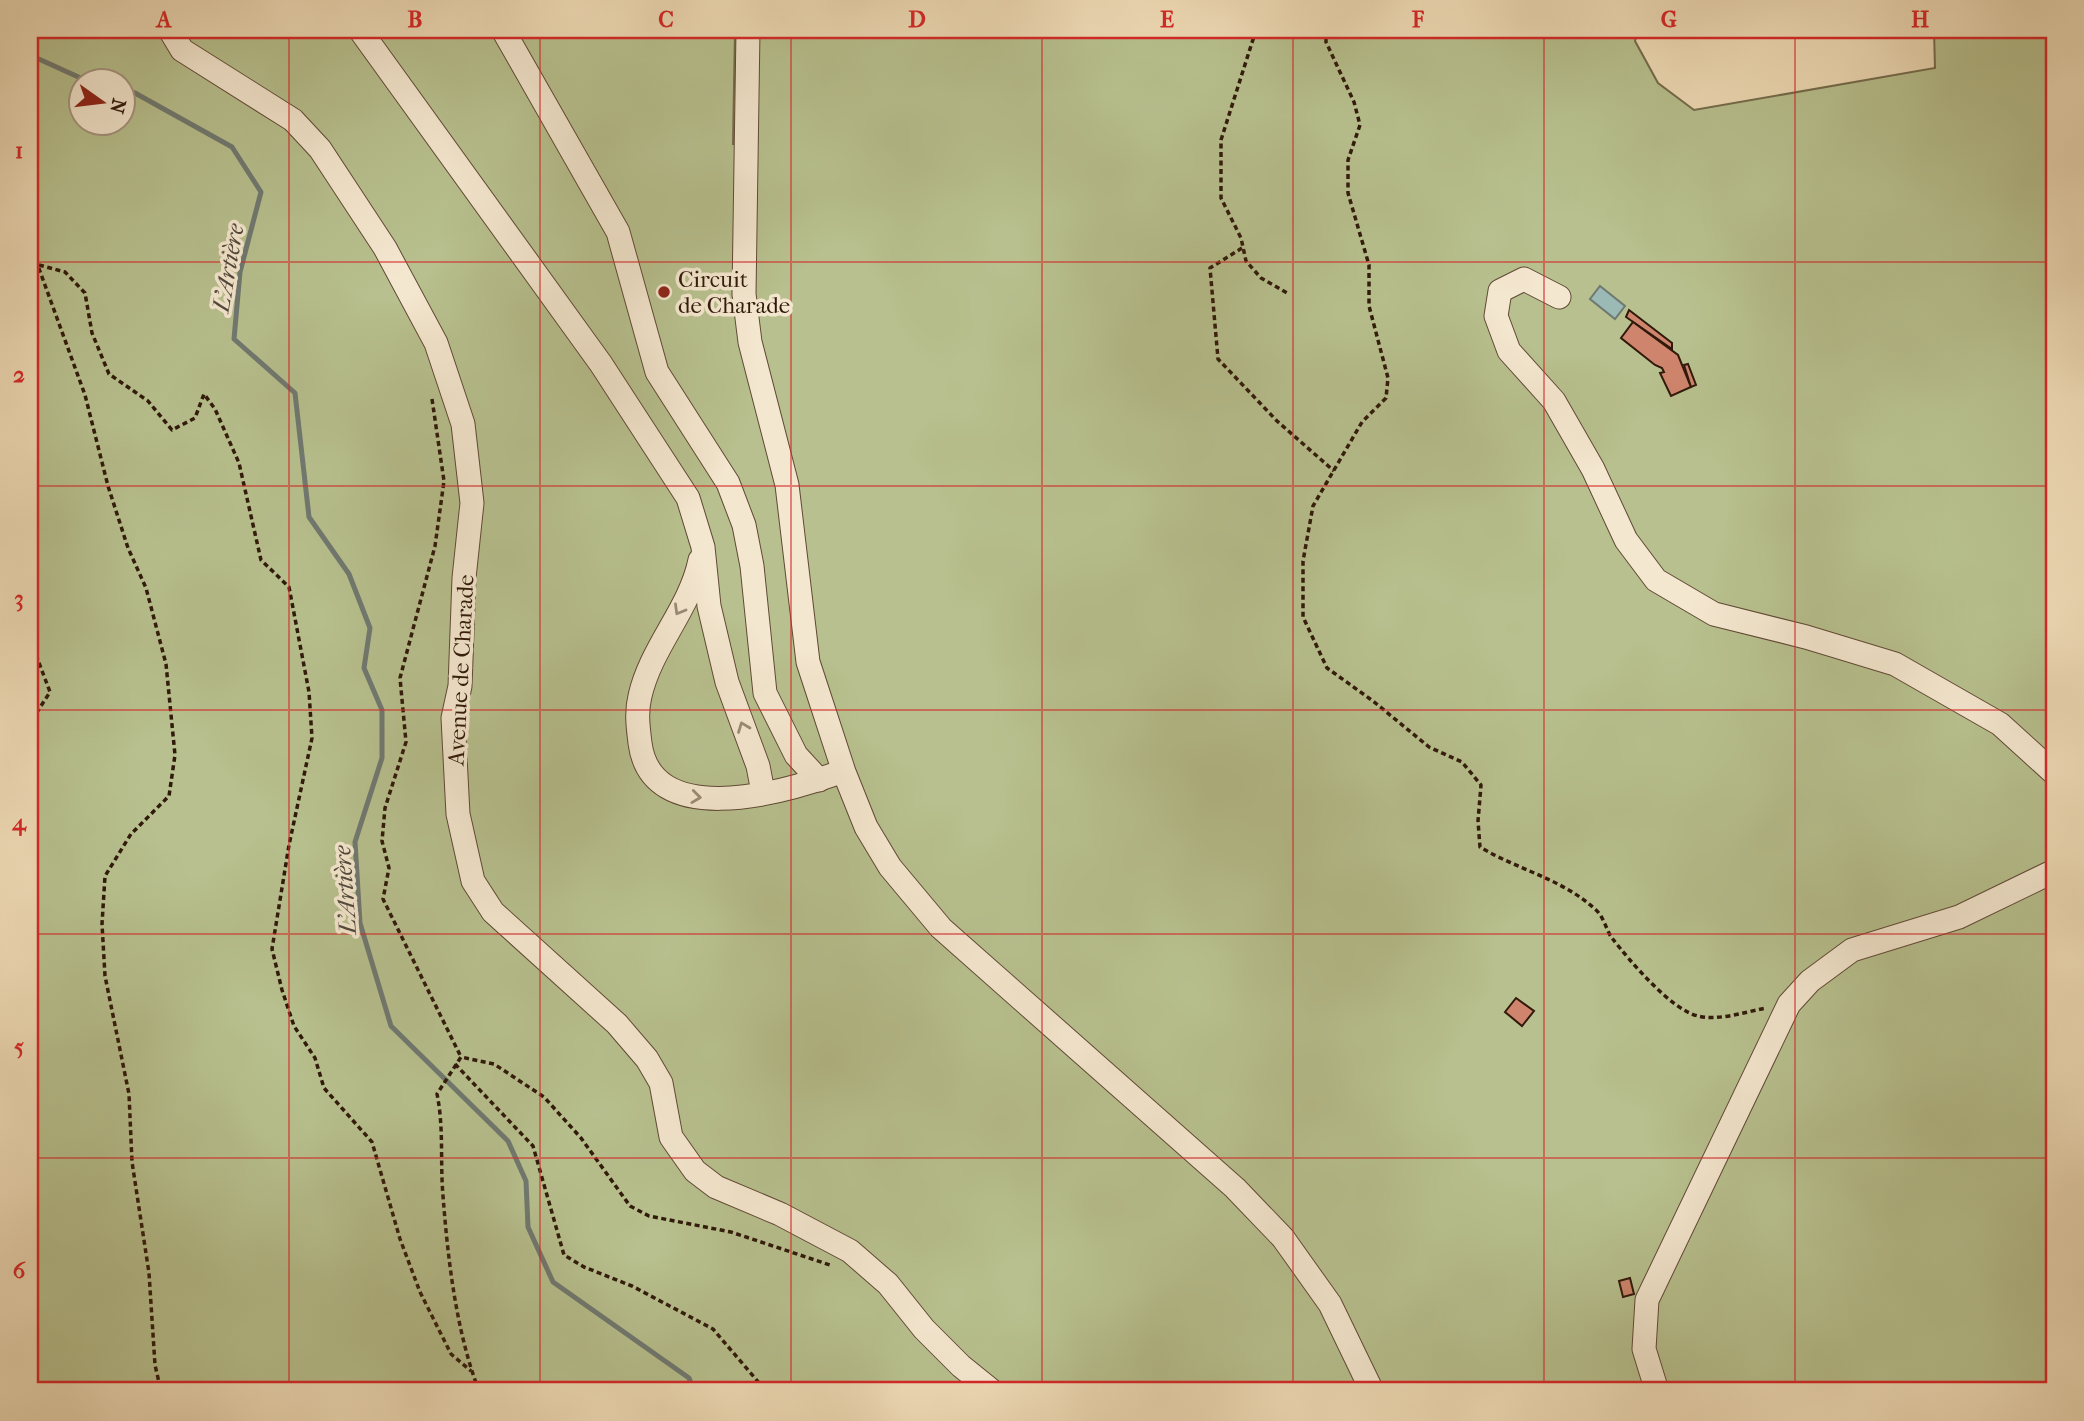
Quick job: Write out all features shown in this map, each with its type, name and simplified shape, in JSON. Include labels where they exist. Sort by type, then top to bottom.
[{"type":"street","name":"Avenue de Charade","points":[[170,30],[182,50],[293,120],[320,149],[385,248],[436,343],[463,424],[472,503],[464,578],[460,686],[453,718],[452,743],[460,825],[466,858],[477,888],[493,912],[607,1014],[647,1059],[661,1083],[664,1112],[671,1137],[695,1171],[716,1187],[780,1214],[850,1251],[888,1284],[924,1329],[961,1366],[992,1391]]},
{"type":"street","points":[[360,30],[601,364],[688,498],[703,547],[709,606],[727,682],[758,766],[763,792]]},
{"type":"street","points":[[503,30],[618,232],[657,372],[728,484],[744,525],[752,566],[765,693],[796,755],[819,780]]},
{"type":"street","points":[[748,30],[744,294],[750,342],[787,485],[808,662],[844,772],[878,849],[941,928],[1235,1188],[1283,1238],[1330,1304],[1372,1391]]},
{"type":"street","points":[[1559,297],[1524,279],[1500,291],[1496,316],[1509,351],[1554,401],[1593,469],[1626,540],[1656,580],[1714,614],[1806,637],[1895,664],[2000,724],[2054,773]]},
{"type":"street","points":[[703,547],[692,589],[650,667],[640,695],[637,717],[641,750],[656,778],[676,794],[710,799],[763,792],[844,772]]},
{"type":"street","points":[[1657,1391],[1644,1349],[1647,1300],[1789,1004],[1810,981],[1852,950],[1959,917],[2054,871]]},
{"type":"path","points":[[1256,30],[1221,140],[1221,198],[1246,261],[1261,278],[1287,293]]},
{"type":"path","points":[[1326,30],[1326,43],[1354,102],[1360,125],[1348,160],[1348,193],[1369,265],[1369,306],[1388,378],[1386,398],[1362,422],[1313,506],[1303,561],[1303,617],[1326,668],[1373,701],[1429,747],[1462,762],[1481,785],[1478,821],[1480,847],[1509,865],[1544,875],[1598,911],[1611,937],[1672,1003],[1697,1016],[1721,1017],[1789,1004]]},
{"type":"path","points":[[30,244],[85,396],[108,486],[128,548],[146,588],[166,664],[175,755],[169,796],[131,834],[105,876],[102,924],[105,976],[130,1094],[132,1162],[149,1273],[155,1365],[161,1391]]},
{"type":"path","points":[[1242,248],[1210,268],[1219,359],[1277,421],[1334,471]]},
{"type":"path","points":[[39,265],[65,272],[85,293],[92,333],[109,374],[148,401],[172,430],[195,418],[204,394],[215,409],[239,463],[261,560],[289,587],[309,692],[312,738],[289,845],[272,949],[294,1026],[316,1058],[324,1088],[372,1143],[400,1239],[420,1292],[451,1354],[471,1371]]},
{"type":"path","points":[[432,387],[433,422],[444,481],[435,546],[400,678],[406,742],[385,808],[382,841],[389,867],[383,899],[461,1057]]},
{"type":"path","points":[[30,639],[50,692],[30,723]]},
{"type":"path","points":[[461,1057],[437,1094],[443,1119],[443,1193],[452,1276],[471,1371],[480,1391]]},
{"type":"path","points":[[461,1057],[494,1064],[544,1097],[581,1138],[630,1206],[649,1216],[731,1232],[838,1267]]},
{"type":"path","points":[[456,1064],[533,1146],[564,1255],[632,1286],[713,1329],[766,1391]]},
{"type":"green space","points":[[30,30],[735,30],[733,144],[738,144],[746,306],[748,30],[1638,30],[1635,41],[1658,83],[1694,110],[1935,68],[1934,30],[2054,30],[2054,1391],[30,1391]]},
{"type":"water","points":[[1600,286],[1625,306],[1615,319],[1590,299]]},
{"type":"building","points":[[1629,310],[1672,343],[1672,349],[1626,317]]},
{"type":"building","points":[[1633,322],[1678,355],[1691,387],[1671,396],[1660,373],[1664,372],[1662,368],[1621,338]]},
{"type":"building","points":[[1688,364],[1696,385],[1691,387],[1684,365]]},
{"type":"building","points":[[1516,998],[1534,1011],[1522,1026],[1505,1012]]},
{"type":"building","points":[[1630,1278],[1634,1294],[1623,1297],[1619,1281]]},
{"type":"waterway","name":"L'Artière","points":[[30,55],[66,71]]},
{"type":"waterway","name":"L'Artière","points":[[136,94],[232,147],[261,192],[240,272],[234,339],[295,393],[309,517],[349,574],[370,628],[364,668],[382,710],[382,758],[355,842],[360,923],[391,1026],[508,1141],[526,1181],[528,1227],[553,1282],[689,1378],[694,1391]]},
{"type":"place","name":"Circuit de Charade","points":[[664,292]]}]
